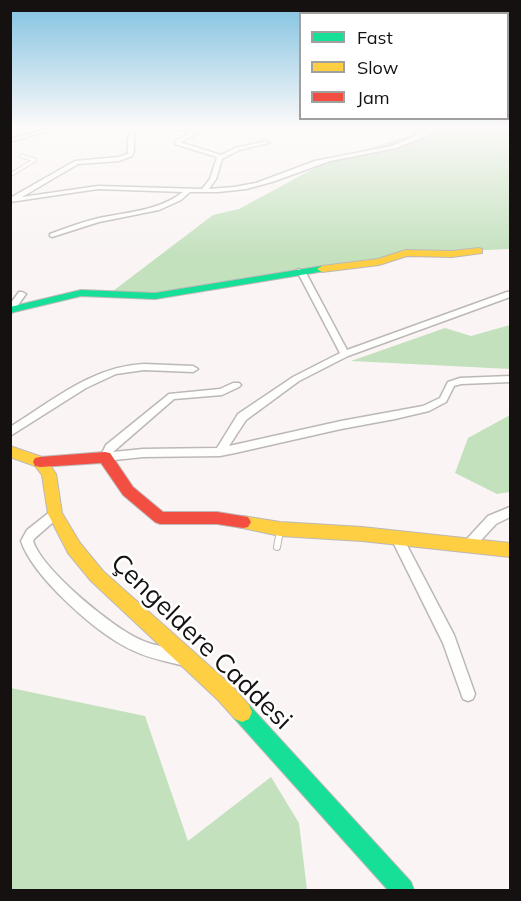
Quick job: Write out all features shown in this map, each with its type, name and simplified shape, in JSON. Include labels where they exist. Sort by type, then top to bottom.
[{"type":"street","points":[[11,200],[63,170]]},
{"type":"street","points":[[204,191],[213,179],[216,170]]},
{"type":"street","points":[[11,200],[98,188],[204,191],[261,184],[299,170]]},
{"type":"street","points":[[52,235],[85,224],[155,207],[177,199],[188,191]]},
{"type":"street","points":[[10,310],[81,293],[155,296],[302,271],[379,262],[406,253],[452,254],[479,251]]},
{"type":"street","points":[[302,271],[345,354]]},
{"type":"street","points":[[10,310],[22,294]]},
{"type":"street","points":[[220,452],[242,417],[296,379],[345,354],[510,294]]},
{"type":"street","points":[[10,432],[92,381],[127,368],[193,369]]},
{"type":"street","points":[[10,451],[40,462],[143,453],[220,452],[273,443],[342,425],[433,406],[443,401],[448,388],[460,381],[510,379]]},
{"type":"street","points":[[105,457],[110,447],[134,430],[172,396],[222,392],[236,385]]},
{"type":"street","points":[[105,457],[129,491],[160,518],[217,518],[280,530],[397,538],[510,550]]},
{"type":"street","name":"Çengeldere Caddesi","points":[[40,462],[49,474],[55,514],[74,548],[97,576],[225,693],[403,891]]},
{"type":"street","points":[[468,546],[492,520],[510,512]]},
{"type":"street","points":[[55,514],[31,534],[27,541],[30,554],[83,609],[133,644],[193,662]]},
{"type":"street","points":[[397,538],[449,640],[468,694]]},
{"type":"lane","points":[[277,548],[280,530]]},
{"type":"green space","points":[[311,170],[510,170],[510,249],[418,253],[160,294],[109,294],[213,215],[239,209]]},
{"type":"green space","points":[[510,325],[510,369],[351,361],[445,328],[471,336]]},
{"type":"green space","points":[[510,415],[510,492],[497,494],[455,473],[468,438]]},
{"type":"green space","points":[[11,688],[145,716],[188,841],[271,777],[299,823],[307,890],[11,890]]},
{"type":"traffic: fast","points":[[10,310],[81,293],[155,296],[322,269]]},
{"type":"traffic: fast","points":[[242,712],[403,890]]},
{"type":"traffic: slow","points":[[322,269],[379,262],[406,253],[452,254],[479,251]]},
{"type":"traffic: slow","points":[[10,451],[40,462],[49,474],[55,514],[74,548],[97,576],[225,693],[242,712]]},
{"type":"traffic: slow","points":[[243,522],[280,529],[362,534],[510,550]]},
{"type":"traffic: jam","points":[[40,462],[105,457],[128,491],[160,518],[217,518],[243,522]]}]
